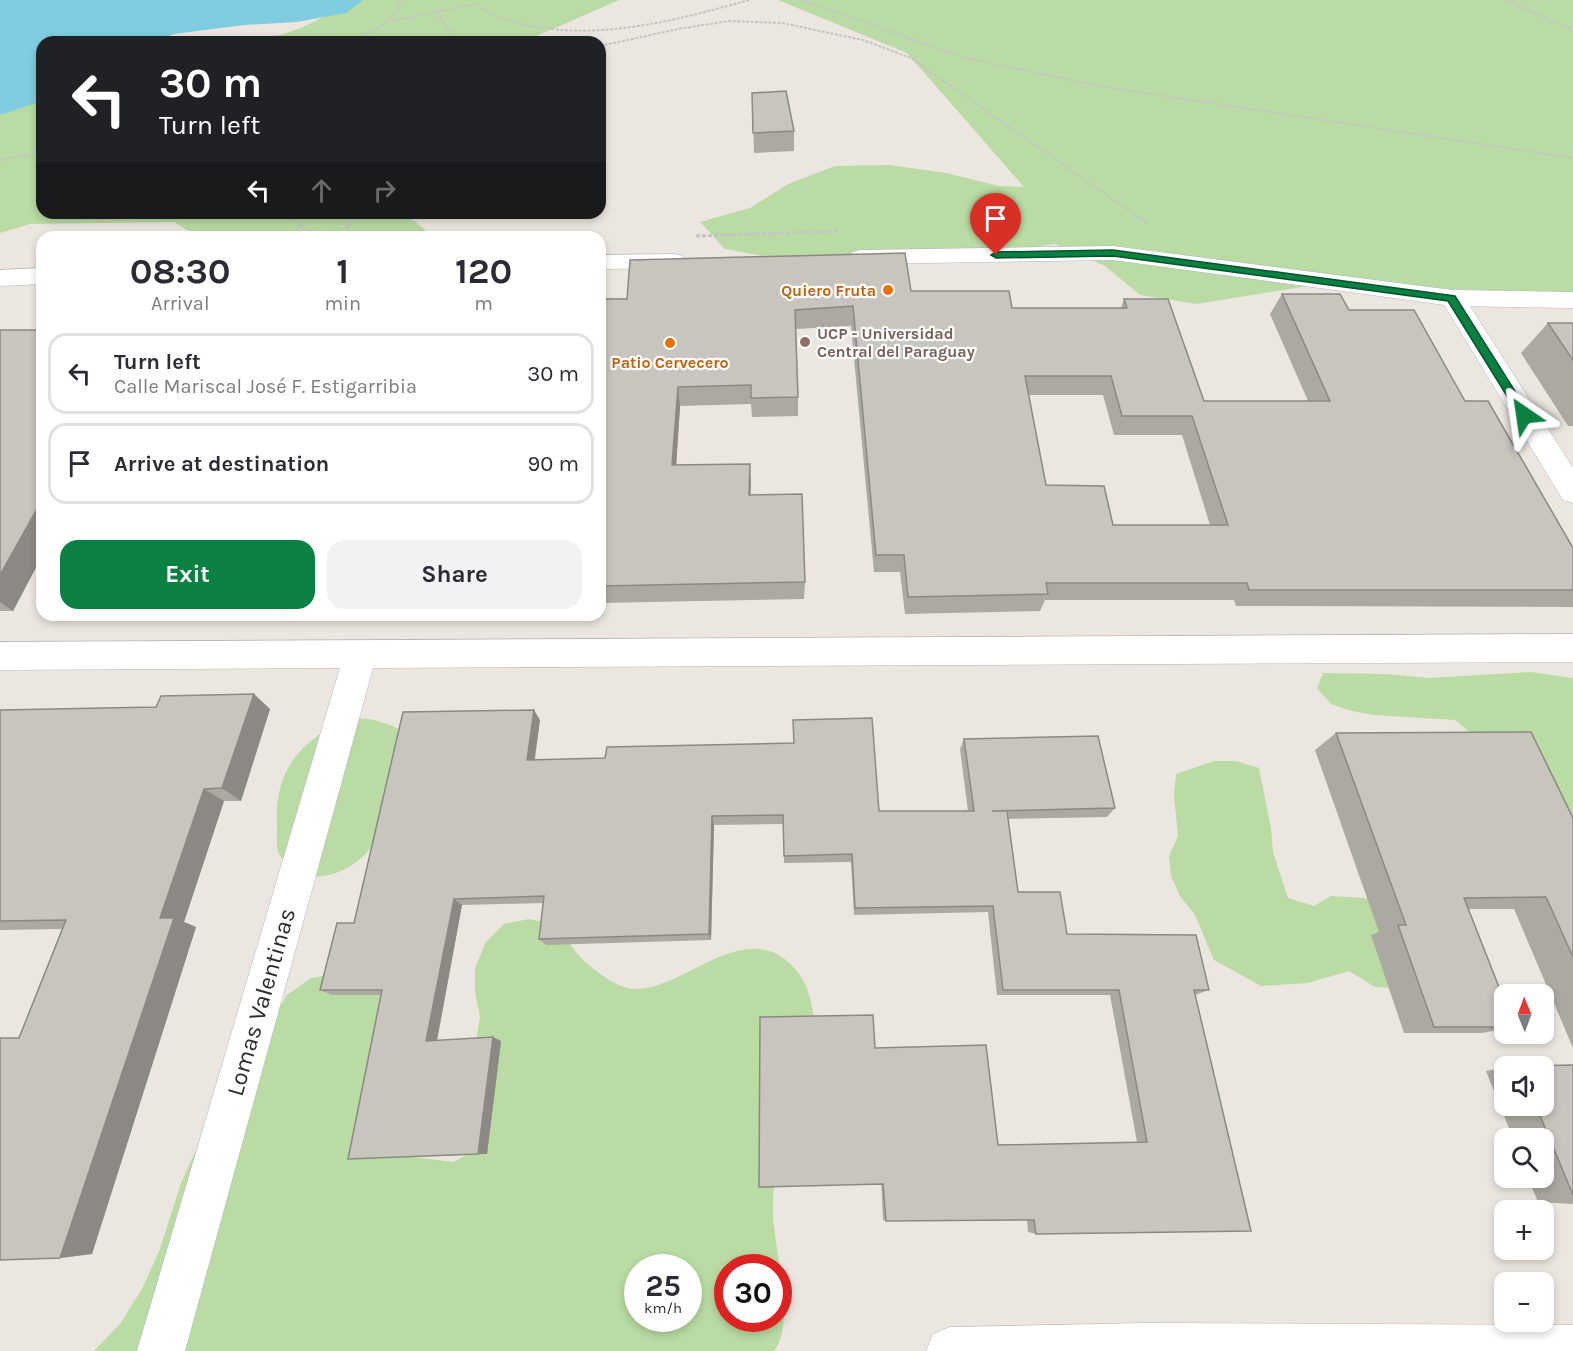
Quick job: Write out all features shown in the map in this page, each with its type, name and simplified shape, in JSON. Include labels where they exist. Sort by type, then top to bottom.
[{"type":"street","points":[[838,258],[1113,253],[1452,298],[1573,300]]},
{"type":"street","points":[[606,262],[695,261]]},
{"type":"street","points":[[0,278],[36,276]]},
{"type":"street","points":[[1452,298],[1573,492]]},
{"type":"street","points":[[0,656],[1573,648]]},
{"type":"street","name":"Lomas Valentinas","points":[[161,1351],[361,653]]},
{"type":"street","points":[[950,1351],[1573,1349]]},
{"type":"path","points":[[392,21],[401,0]]},
{"type":"path","points":[[361,36],[392,21],[476,4],[486,15],[537,29],[594,32],[642,26],[749,0]]},
{"type":"path","points":[[802,0],[962,57],[1099,87],[1573,158]]},
{"type":"path","points":[[1506,0],[1573,31]]},
{"type":"path","points":[[437,12],[454,36]]},
{"type":"path","points":[[606,45],[705,24],[746,22],[826,30],[881,44],[911,58],[1151,226]]},
{"type":"path","points":[[0,160],[36,154]]},
{"type":"path","points":[[294,219],[306,231]]},
{"type":"path","points":[[343,231],[355,219]]},
{"type":"green space","points":[[359,0],[619,0],[537,36],[270,36],[301,28]]},
{"type":"green space","points":[[778,0],[1573,0],[1573,292],[1308,286],[1197,304],[1140,295],[1105,266],[1055,244],[1002,252],[780,259],[725,249],[700,222],[750,208],[788,184],[835,166],[890,165],[946,173],[999,186],[1024,187],[907,53]]},
{"type":"green space","points":[[36,91],[36,219],[410,219],[426,231],[188,231],[174,222],[30,224],[0,233],[0,103]]},
{"type":"green space","points":[[1531,672],[1573,678],[1573,819],[1455,720],[1374,715],[1352,711],[1331,704],[1317,688],[1323,673],[1385,674],[1430,678]]},
{"type":"green space","points":[[351,718],[379,721],[404,732],[377,836],[364,855],[343,870],[319,876],[307,875],[297,871],[278,852],[277,805],[280,787],[294,758],[305,746],[318,735]]},
{"type":"green space","points":[[1214,761],[1236,761],[1259,768],[1271,828],[1273,852],[1288,898],[1314,906],[1331,896],[1378,899],[1399,988],[1375,987],[1349,971],[1308,983],[1261,986],[1214,960],[1195,915],[1180,896],[1171,876],[1169,856],[1178,836],[1174,795],[1176,774]]},
{"type":"green space","points":[[529,919],[544,922],[556,928],[578,955],[607,979],[624,987],[642,989],[662,984],[725,955],[747,949],[767,950],[787,961],[799,973],[809,993],[814,1017],[775,1178],[773,1211],[778,1254],[714,1254],[714,1332],[782,1332],[774,1351],[94,1351],[120,1324],[142,1289],[160,1249],[181,1183],[195,1152],[287,995],[311,978],[336,974],[380,987],[406,1156],[453,1162],[480,1148],[476,1042],[480,1016],[475,992],[475,968],[486,942],[504,924]]},
{"type":"water","points":[[0,0],[363,0],[346,13],[297,22],[244,25],[169,36],[36,36],[36,103],[0,115]]},
{"type":"building","points":[[786,91],[794,131],[753,133],[752,93]]},
{"type":"building","points":[[905,253],[911,291],[1009,291],[1012,308],[1127,308],[1124,299],[1168,299],[1204,401],[1330,401],[1282,294],[1340,294],[1349,310],[1414,310],[1465,401],[1488,401],[1573,548],[1573,590],[1249,590],[1247,583],[1046,583],[1048,594],[908,597],[904,555],[876,555],[853,306],[795,310],[798,397],[751,398],[751,385],[678,387],[672,465],[750,464],[749,495],[802,494],[805,582],[606,586],[606,299],[627,299],[630,260]],"holes":[[[1025,376],[1111,376],[1122,416],[1192,416],[1228,525],[1113,525],[1104,486],[1046,485]]]},
{"type":"building","points":[[1548,323],[1573,323],[1573,360]]},
{"type":"building","points":[[0,330],[36,330],[36,511],[0,575]]},
{"type":"building","points":[[254,694],[222,788],[204,789],[160,918],[174,918],[60,1258],[0,1260],[0,1038],[19,1038],[66,920],[0,921],[0,710],[156,707],[161,696]]},
{"type":"building","points":[[534,710],[527,760],[605,758],[607,747],[794,743],[793,720],[872,718],[879,811],[974,811],[964,739],[1098,736],[1115,808],[992,811],[1007,811],[1018,892],[1060,892],[1067,934],[1196,935],[1209,990],[1194,990],[1251,1231],[1036,1234],[1034,1220],[886,1221],[883,1184],[759,1187],[760,1017],[873,1015],[875,1048],[986,1045],[998,1145],[1147,1142],[1119,990],[1003,990],[993,906],[855,908],[852,854],[784,856],[783,815],[712,816],[709,934],[539,939],[544,896],[454,899],[426,1041],[493,1037],[478,1154],[348,1159],[382,990],[320,990],[337,923],[354,923],[403,712]]},
{"type":"building","points":[[1531,732],[1573,818],[1573,957],[1546,897],[1464,898],[1498,984],[1494,984],[1494,1027],[1434,1027],[1398,925],[1406,925],[1336,733]]},
{"type":"building","points":[[1554,1065],[1573,1065],[1573,1195],[1554,1149],[1554,1128],[1545,1128],[1540,1116],[1554,1116]]},
{"type":"place","name":"Quiero Fruta","points":[[888,290]]},
{"type":"place","name":"UCP - Universidad Central del Paraguay","points":[[805,342]]},
{"type":"place","name":"Patio Cervecero","points":[[670,343]]},
{"type":"route","points":[[996,255],[1113,253],[1452,298],[1524,415]]}]
